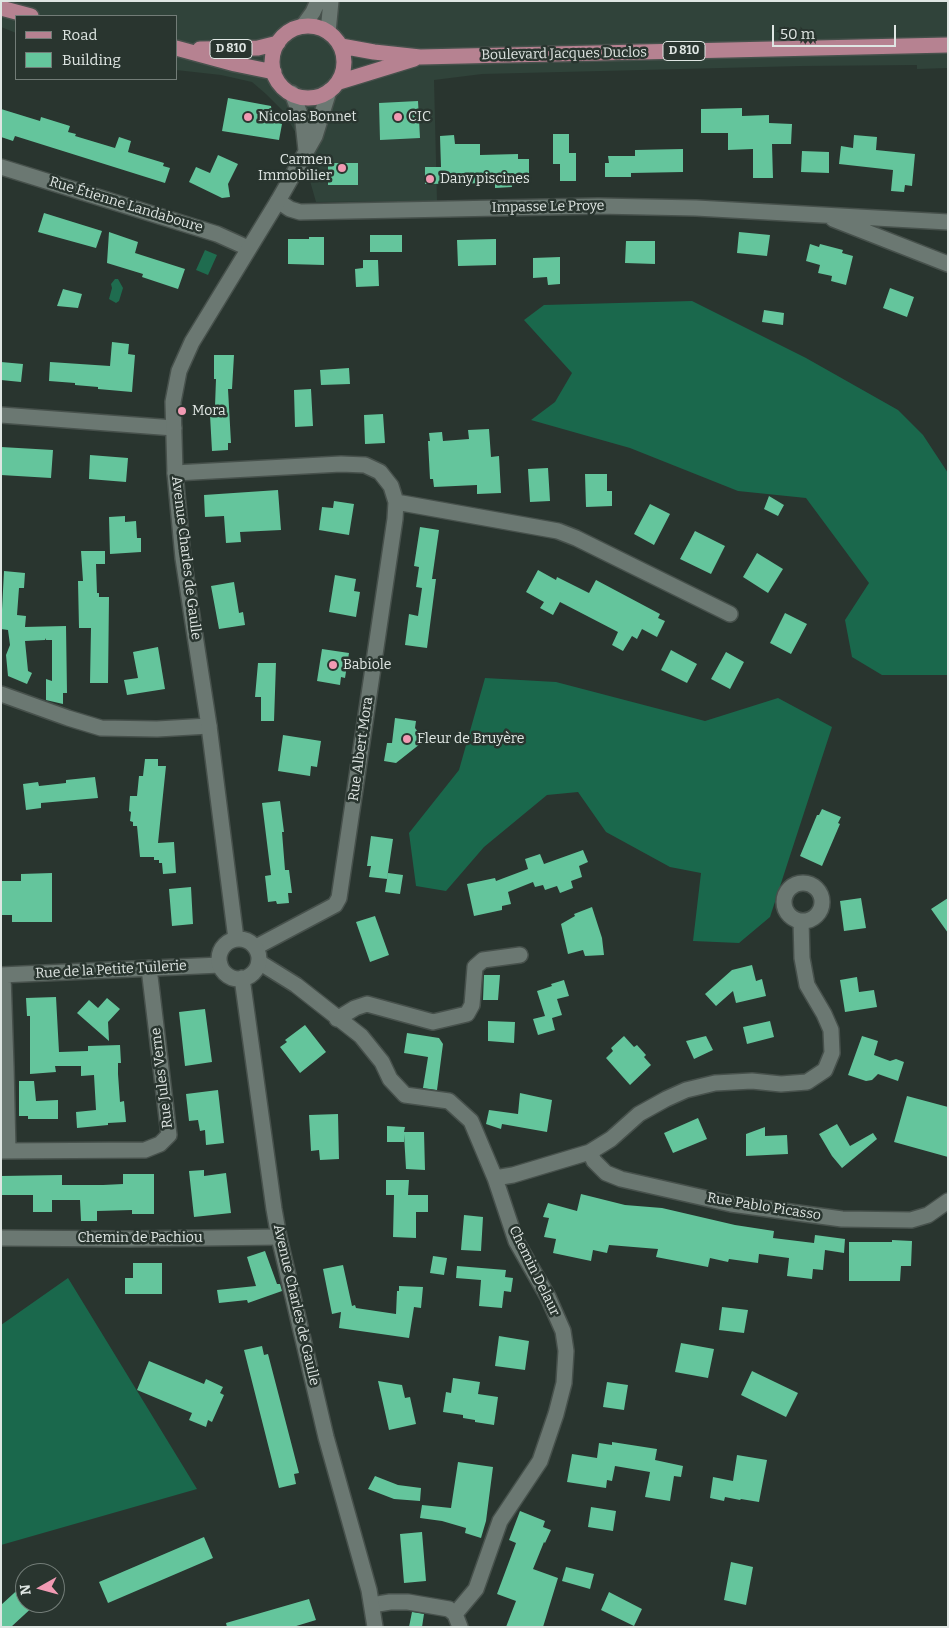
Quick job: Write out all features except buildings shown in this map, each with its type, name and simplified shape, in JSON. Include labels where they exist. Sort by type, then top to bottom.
[{"type":"main road","points":[[1,8],[27,15]]},
{"type":"main road","points":[[303,26],[312,26],[328,32],[341,46],[344,62],[334,86],[322,95],[308,98],[292,94],[278,81],[274,72],[273,57],[278,43],[284,35],[293,29],[303,26]]},
{"type":"main road","name":"D 810","points":[[180,49],[258,48],[278,43]]},
{"type":"main road","name":"Boulevard Jacques Duclos","points":[[341,46],[420,57],[948,45]]},
{"type":"main road","name":"D 810","points":[[180,49],[274,72]]},
{"type":"main road","name":"Boulevard Jacques Duclos","points":[[334,86],[420,57]]},
{"type":"street","points":[[303,26],[318,1]]},
{"type":"street","points":[[328,32],[331,1]]},
{"type":"street","name":"Avenue Charles de Gaulle","points":[[236,939],[209,726],[183,558],[175,473],[173,402],[179,372],[192,342],[278,201],[315,136],[334,86]]},
{"type":"street","points":[[292,94],[303,122],[306,150]]},
{"type":"street","name":"Rue Étienne Landaboure","points":[[1,167],[217,234],[248,248]]},
{"type":"street","name":"Impasse Le Proye","points":[[278,201],[290,209],[300,212],[598,206],[696,208],[948,222]]},
{"type":"street","name":"Impasse Le Proye","points":[[820,214],[948,264]]},
{"type":"street","points":[[1,415],[174,428]]},
{"type":"street","name":"Rue Albert Mora","points":[[175,473],[341,464],[365,465],[380,472],[391,486],[396,502],[394,529],[339,898],[335,905],[257,955]]},
{"type":"street","points":[[396,502],[567,534],[730,614]]},
{"type":"street","points":[[1,694],[101,728],[156,729],[209,726]]},
{"type":"street","points":[[495,1178],[513,1175],[590,1152],[612,1139],[639,1114],[686,1090],[715,1083],[752,1081],[780,1084],[806,1082],[825,1070],[832,1053],[831,1030],[807,984],[802,958],[801,920]]},
{"type":"street","points":[[236,939],[250,942],[257,955],[253,973],[242,978],[233,977],[225,972],[220,965],[222,948],[236,939]]},
{"type":"street","name":"Chemin Delaur","points":[[257,955],[361,1036],[382,1062],[390,1079],[405,1095],[449,1101],[471,1121],[495,1178],[516,1242],[548,1297],[563,1331],[566,1351],[564,1383],[540,1462],[500,1521],[476,1589],[457,1620]]},
{"type":"street","points":[[337,1019],[355,1008],[367,1004],[432,1022],[468,1014],[472,1005],[475,967],[483,960],[520,955]]},
{"type":"street","name":"Rue de la Petite Tuilerie","points":[[2,975],[220,965]]},
{"type":"street","name":"Rue Jules Verne","points":[[5,1151],[145,1150],[160,1144],[169,1135],[149,968]]},
{"type":"street","points":[[2,975],[5,1151]]},
{"type":"street","name":"Avenue Charles de Gaulle","points":[[242,978],[279,1237],[326,1437],[365,1574],[375,1627]]},
{"type":"street","name":"Rue Pablo Picasso","points":[[590,1152],[594,1161],[606,1173],[622,1179],[731,1204],[842,1219],[911,1220],[928,1214],[948,1201]]},
{"type":"street","name":"Chemin de Pachiou","points":[[1,1238],[279,1237]]},
{"type":"street","points":[[372,1605],[408,1602],[449,1609],[457,1620]]},
{"type":"shaded area","points":[[1,1],[948,1],[948,68],[917,69],[917,65],[802,66],[482,74],[434,80],[437,201],[316,202],[297,135],[283,111],[266,94],[252,82],[221,75],[178,70],[178,15],[15,15],[15,33],[1,27]]},
{"type":"shaded area","points":[[205,250],[217,255],[208,275],[196,270]]},
{"type":"shaded area","points":[[115,279],[118,279],[123,288],[119,301],[116,303],[109,299],[112,288],[111,284]]},
{"type":"shaded area","points":[[692,301],[806,358],[898,410],[923,435],[948,473],[948,675],[882,675],[852,657],[845,620],[869,583],[806,498],[738,491],[630,448],[531,420],[555,402],[572,373],[524,320],[544,305]]},
{"type":"shaded area","points":[[485,678],[556,682],[705,721],[778,698],[832,727],[770,917],[739,943],[693,941],[701,873],[670,867],[606,832],[578,792],[547,795],[484,847],[446,891],[416,886],[409,833],[459,770]]},
{"type":"shaded area","points":[[68,1278],[197,1489],[1,1545],[1,1325]]},
{"type":"place","name":"Nicolas Bonnet","points":[[248,117]]},
{"type":"place","name":"CIC","points":[[398,117]]},
{"type":"place","name":"Carmen Immobilier","points":[[342,168]]},
{"type":"place","name":"Dany piscines","points":[[430,179]]},
{"type":"place","name":"Mora","points":[[182,411]]},
{"type":"place","name":"Babiole","points":[[333,665]]},
{"type":"place","name":"Fleur de Bruyère","points":[[407,739]]}]
